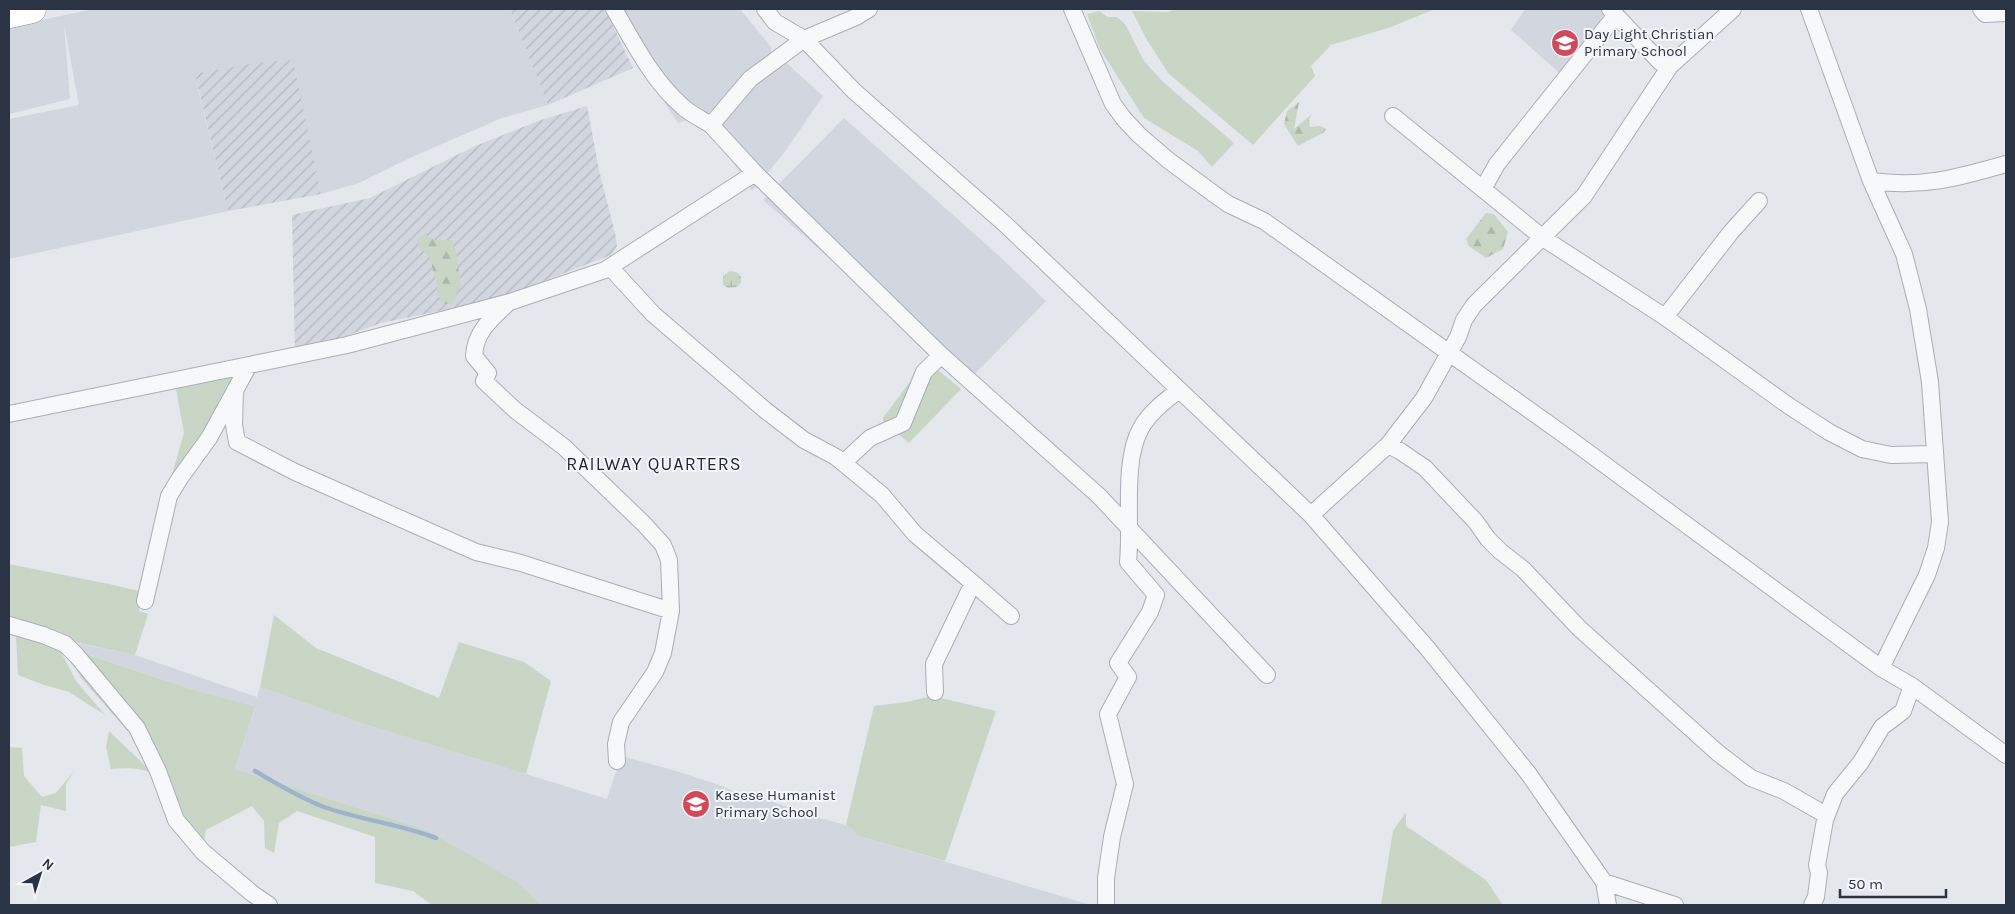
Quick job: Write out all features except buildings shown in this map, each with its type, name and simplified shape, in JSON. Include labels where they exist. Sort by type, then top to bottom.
[{"type":"highway","points":[[9,14],[32,9]]},
{"type":"street","points":[[614,9],[648,66],[683,107],[711,125],[755,173],[941,354],[1099,496],[1267,675]]},
{"type":"street","points":[[765,9],[776,22],[804,39],[854,91],[1006,225],[1311,515],[1428,649],[1528,773],[1604,882],[1608,905]]},
{"type":"street","points":[[711,125],[750,79],[804,39],[856,17],[869,9]]},
{"type":"street","points":[[1072,9],[1113,104],[1139,135],[1168,160],[1228,204],[1264,221],[1674,514],[1881,668],[1912,686],[2006,755]]},
{"type":"street","points":[[1311,515],[1388,445],[1424,398],[1474,305],[1584,196],[1670,66],[1733,9]]},
{"type":"street","points":[[1809,9],[1871,181],[1904,254],[1918,309],[1930,382],[1940,522],[1936,548],[1927,575],[1881,668]]},
{"type":"street","points":[[1981,9],[1985,14],[2006,13]]},
{"type":"street","points":[[1484,189],[1496,164],[1613,12],[1660,62],[1670,66]]},
{"type":"street","points":[[1394,116],[1543,238],[1665,317],[1789,406],[1829,432],[1862,449],[1891,455],[1935,454]]},
{"type":"street","points":[[1871,181],[1896,184],[1950,180],[2006,164]]},
{"type":"street","points":[[9,414],[365,340],[510,302],[610,267],[755,173]]},
{"type":"street","points":[[1665,317],[1731,232],[1760,201]]},
{"type":"street","points":[[610,267],[653,314],[751,398],[804,440],[836,457],[882,495],[915,534],[1010,616]]},
{"type":"street","points":[[510,302],[485,325],[474,346],[474,356],[488,372],[484,381],[515,410],[564,448],[644,524],[663,546],[669,560],[671,611],[660,664],[621,722],[616,744],[617,760]]},
{"type":"street","points":[[843,463],[870,438],[903,423],[924,372],[941,354]]},
{"type":"street","points":[[145,601],[169,496],[209,438],[249,365]]},
{"type":"street","points":[[235,390],[234,425],[237,442],[295,472],[476,552],[521,563],[671,611]]},
{"type":"street","points":[[1106,905],[1106,878],[1112,837],[1125,784],[1108,714],[1128,678],[1118,663],[1150,612],[1156,595],[1128,562],[1130,531],[1129,495],[1132,455],[1140,429],[1158,407],[1179,390]]},
{"type":"street","points":[[1388,445],[1400,450],[1426,468],[1476,522],[1488,539],[1523,569],[1578,628],[1718,753],[1751,778],[1784,791],[1826,815]]},
{"type":"street","points":[[935,692],[934,664],[973,583]]},
{"type":"street","points":[[9,624],[66,644],[137,728],[158,771],[176,820],[203,852],[252,894],[269,905]]},
{"type":"street","points":[[1812,905],[1816,897],[1819,873],[1817,865],[1826,815],[1835,794],[1861,762],[1882,727],[1903,710],[1912,686]]},
{"type":"street","points":[[1604,882],[1675,905]]},
{"type":"shaded area","points":[[93,9],[510,9],[548,105],[502,118],[412,157],[359,183],[321,194],[291,60],[198,89],[228,211],[9,259],[9,119],[79,105],[64,24],[70,99],[9,114],[9,27]]},
{"type":"shaded area","points":[[510,9],[605,9],[633,68],[548,105]]},
{"type":"shaded area","points":[[615,9],[740,9],[771,47],[771,54],[736,85],[708,114],[678,123],[647,75]]},
{"type":"shaded area","points":[[1525,9],[1604,10],[1596,36],[1564,77],[1511,30]]},
{"type":"shaded area","points":[[293,60],[321,194],[228,211],[195,74],[256,63]]},
{"type":"shaded area","points":[[783,60],[823,96],[784,153],[752,191],[710,128],[752,83]]},
{"type":"shaded area","points":[[587,106],[599,170],[616,237],[617,246],[611,255],[498,299],[381,323],[295,355],[292,215],[370,198],[473,147],[538,121]]},
{"type":"shaded area","points":[[844,118],[998,255],[1046,301],[969,380],[763,200]]},
{"type":"shaded area","points":[[45,640],[62,640],[135,655],[257,697],[260,687],[367,725],[607,799],[621,756],[722,786],[746,798],[770,801],[846,825],[859,836],[1091,905],[541,905],[518,882],[427,830],[235,769],[255,708],[191,689]]},
{"type":"green space","points":[[1177,9],[1435,9],[1391,27],[1331,45],[1311,66],[1315,76],[1253,145],[1168,73],[1147,40],[1132,11],[1168,12]]},
{"type":"green space","points":[[1099,11],[1108,17],[1117,17],[1125,24],[1144,61],[1163,82],[1234,143],[1212,167],[1198,151],[1144,118],[1100,49],[1087,14]]},
{"type":"green space","points":[[1299,102],[1294,129],[1312,114],[1309,119],[1310,127],[1320,126],[1326,129],[1323,133],[1298,146],[1284,124],[1287,111]]},
{"type":"green space","points":[[1486,213],[1494,214],[1508,232],[1503,249],[1486,258],[1469,246],[1466,239]]},
{"type":"green space","points":[[425,234],[435,240],[452,240],[456,252],[461,286],[452,304],[441,304],[430,258],[419,247],[417,239]]},
{"type":"green space","points":[[730,271],[736,272],[741,276],[741,283],[737,287],[728,288],[723,285],[723,276]]},
{"type":"green space","points":[[926,360],[961,389],[909,443],[883,421],[883,418]]},
{"type":"green space","points":[[238,375],[205,438],[169,485],[184,433],[176,389]]},
{"type":"green space","points":[[9,564],[143,592],[139,611],[148,614],[135,655],[9,628]]},
{"type":"green space","points":[[274,615],[316,648],[439,698],[459,642],[524,662],[551,681],[526,774],[367,725],[260,687]]},
{"type":"green space","points":[[16,636],[59,648],[76,681],[105,715],[69,692],[18,675]]},
{"type":"green space","points":[[65,647],[191,689],[255,707],[235,769],[427,830],[518,882],[541,905],[432,905],[413,891],[375,883],[375,837],[297,811],[279,823],[274,853],[265,848],[264,821],[252,806],[206,830],[203,848],[133,737],[81,678]]},
{"type":"green space","points":[[932,696],[996,711],[945,861],[859,836],[846,825],[874,706],[907,702]]},
{"type":"green space","points":[[109,731],[156,776],[129,768],[111,769],[106,747]]},
{"type":"green space","points":[[9,747],[22,748],[24,776],[42,797],[56,793],[74,771],[66,784],[66,811],[41,805],[36,842],[9,847]]},
{"type":"green space","points":[[1406,812],[1406,826],[1486,880],[1503,905],[1381,905],[1393,831]]},
{"type":"waterway","points":[[255,771],[297,795],[324,807],[436,838]]},
{"type":"place","name":"Day Light Christian Primary School","points":[[1565,43]]},
{"type":"place","name":"Kasese Humanist Primary School","points":[[696,804]]},
{"type":"district","name":"RAILWAY QUARTERS","points":[[654,464]]}]
